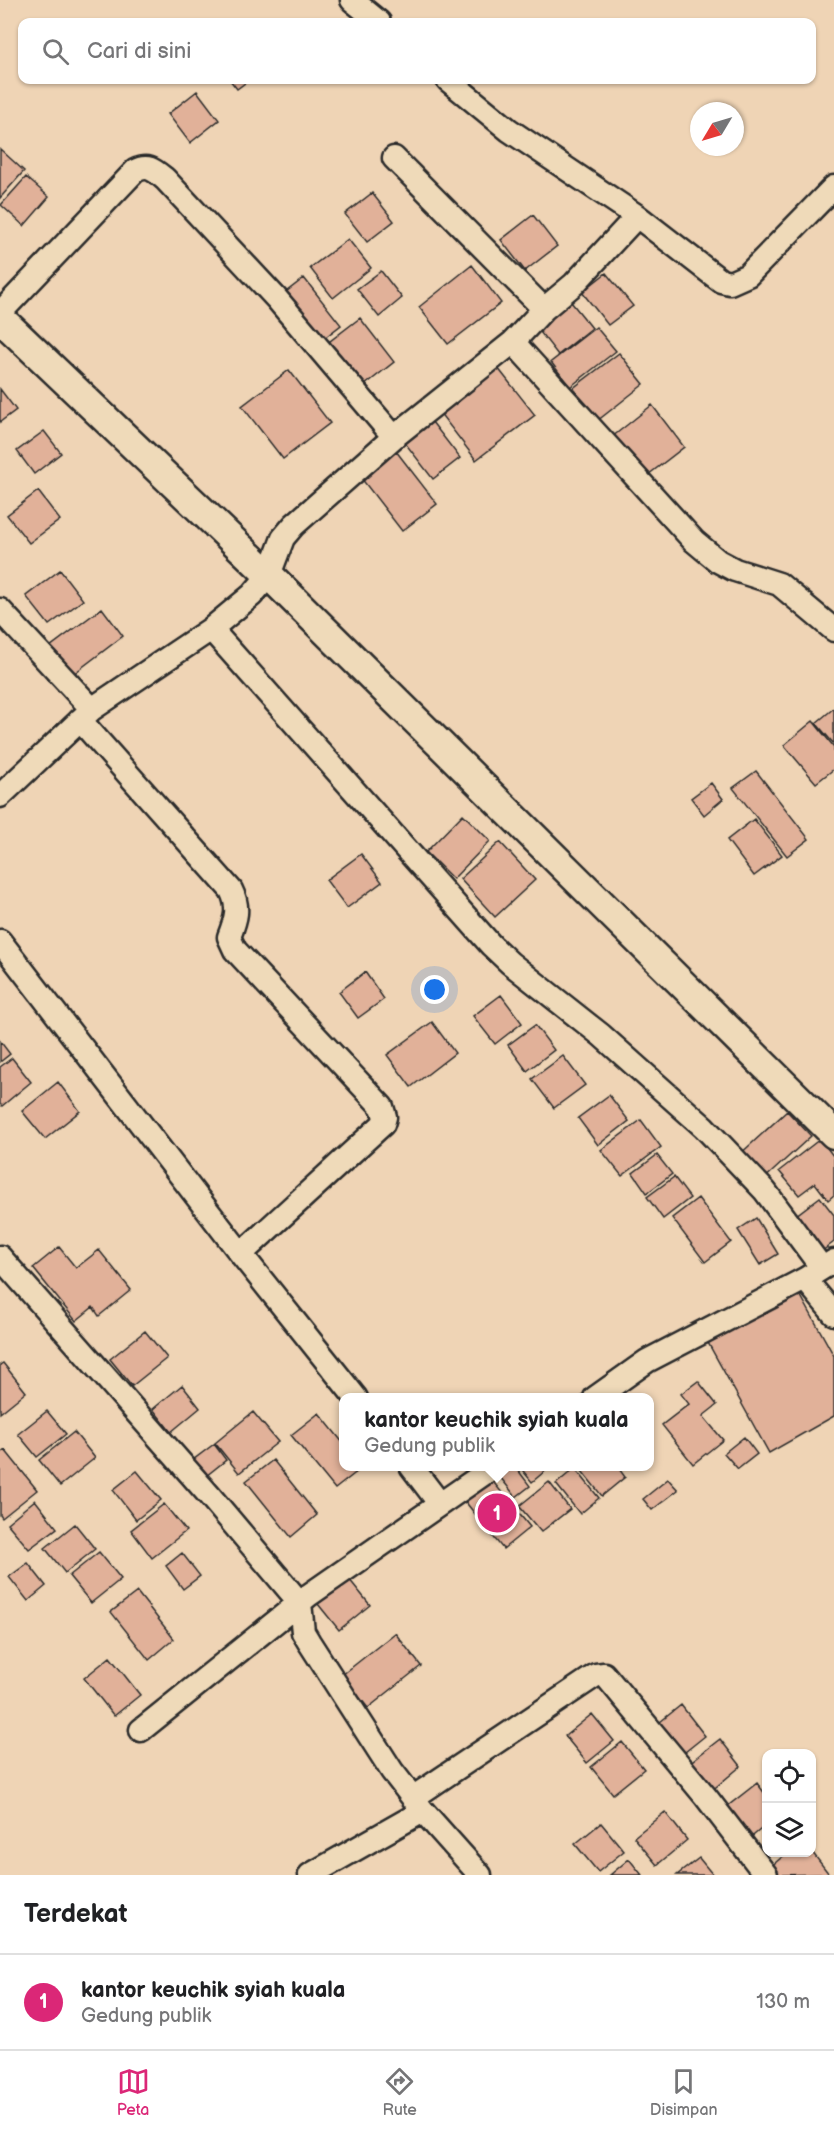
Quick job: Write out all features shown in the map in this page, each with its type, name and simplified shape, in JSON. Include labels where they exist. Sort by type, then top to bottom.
[{"type":"street","points":[[352,0],[374,18]]},
{"type":"street","points":[[453,84],[509,130],[637,216],[720,281],[730,283],[748,275],[834,187]]},
{"type":"street","points":[[394,158],[544,309]]},
{"type":"street","points":[[0,313],[135,171],[142,167],[150,167],[165,179],[276,298],[394,437]]},
{"type":"street","points":[[0,796],[86,715],[211,629],[252,595],[269,575],[283,538],[294,525],[394,437],[513,342],[544,309],[574,284],[637,216]]},
{"type":"street","points":[[0,318],[269,575],[834,1134]]},
{"type":"street","points":[[513,342],[694,541],[718,561],[735,570],[779,584],[834,630]]},
{"type":"street","points":[[0,610],[231,890],[237,914],[229,937],[235,950],[382,1107],[384,1112],[383,1124],[241,1254]]},
{"type":"street","points":[[211,629],[491,945],[510,963],[601,1035],[704,1127],[765,1191],[820,1269],[834,1314]]},
{"type":"street","points":[[0,941],[241,1254],[352,1393]]},
{"type":"street","points":[[0,1257],[300,1602],[303,1632],[392,1770],[480,1875]]},
{"type":"street","points":[[602,1393],[647,1361],[820,1269]]},
{"type":"street","points":[[414,1471],[440,1504]]},
{"type":"street","points":[[141,1730],[300,1602],[489,1471]]},
{"type":"street","points":[[310,1875],[419,1804],[596,1675],[604,1674],[706,1797],[766,1875]]},
{"type":"building","points":[[233,84],[244,84],[237,89]]},
{"type":"building","points":[[197,91],[219,120],[190,143],[168,114]]},
{"type":"building","points":[[0,149],[24,171],[0,198]]},
{"type":"building","points":[[26,177],[49,197],[24,226],[1,205]]},
{"type":"building","points":[[372,193],[394,221],[367,242],[345,214]]},
{"type":"building","points":[[533,215],[557,246],[525,271],[501,240]]},
{"type":"building","points":[[348,239],[371,268],[333,298],[310,268]]},
{"type":"building","points":[[472,265],[501,303],[448,344],[419,307]]},
{"type":"building","points":[[381,271],[402,298],[379,317],[357,289]]},
{"type":"building","points":[[606,273],[633,306],[608,325],[582,292]]},
{"type":"building","points":[[304,278],[341,325],[323,339],[286,292]]},
{"type":"building","points":[[567,297],[592,328],[558,355],[533,323]]},
{"type":"building","points":[[360,318],[394,362],[360,389],[325,345]]},
{"type":"building","points":[[596,327],[616,351],[570,387],[551,362]]},
{"type":"building","points":[[619,353],[644,384],[597,421],[572,389]]},
{"type":"building","points":[[494,363],[535,415],[476,460],[436,408]]},
{"type":"building","points":[[289,370],[330,423],[283,459],[242,406]]},
{"type":"building","points":[[0,389],[16,410],[0,422]]},
{"type":"building","points":[[652,405],[684,447],[644,478],[612,437]]},
{"type":"building","points":[[432,422],[460,458],[433,479],[405,443]]},
{"type":"building","points":[[44,431],[61,453],[34,474],[17,451]]},
{"type":"building","points":[[396,451],[437,504],[402,531],[361,478]]},
{"type":"building","points":[[38,491],[60,520],[29,543],[7,515]]},
{"type":"building","points":[[60,570],[83,600],[49,625],[26,596]]},
{"type":"building","points":[[102,608],[123,636],[72,675],[50,647]]},
{"type":"building","points":[[834,708],[834,744],[816,723]]},
{"type":"building","points":[[813,721],[834,747],[834,769],[816,783],[784,745]]},
{"type":"building","points":[[756,771],[809,839],[787,856],[733,788]]},
{"type":"building","points":[[711,783],[723,799],[704,815],[691,798]]},
{"type":"building","points":[[463,814],[490,841],[453,879],[426,852]]},
{"type":"building","points":[[754,819],[782,855],[754,876],[727,840]]},
{"type":"building","points":[[500,842],[535,880],[495,917],[460,879]]},
{"type":"building","points":[[361,854],[382,882],[347,908],[326,880]]},
{"type":"building","points":[[365,972],[384,999],[358,1018],[339,992]]},
{"type":"building","points":[[501,995],[522,1023],[495,1044],[473,1016]]},
{"type":"building","points":[[432,1022],[455,1053],[411,1087],[387,1055]]},
{"type":"building","points":[[535,1025],[554,1050],[527,1071],[508,1045]]},
{"type":"building","points":[[0,1041],[10,1054],[0,1062]]},
{"type":"building","points":[[563,1056],[585,1085],[554,1108],[532,1079]]},
{"type":"building","points":[[12,1058],[31,1082],[2,1106],[0,1104],[0,1067]]},
{"type":"building","points":[[58,1082],[80,1111],[45,1139],[22,1111]]},
{"type":"building","points":[[609,1095],[629,1121],[598,1145],[578,1118]]},
{"type":"building","points":[[787,1111],[811,1136],[761,1182],[738,1156]]},
{"type":"building","points":[[641,1120],[661,1147],[622,1176],[601,1150]]},
{"type":"building","points":[[820,1139],[834,1157],[834,1195],[828,1200],[815,1183],[799,1195],[779,1171]]},
{"type":"building","points":[[657,1155],[672,1174],[647,1193],[633,1173]]},
{"type":"building","points":[[674,1177],[690,1198],[663,1219],[647,1197]]},
{"type":"building","points":[[820,1197],[834,1215],[834,1242],[817,1255],[791,1219]]},
{"type":"building","points":[[698,1198],[731,1242],[705,1262],[672,1218]]},
{"type":"building","points":[[756,1218],[778,1254],[760,1265],[738,1230]]},
{"type":"building","points":[[59,1247],[76,1268],[99,1250],[131,1290],[99,1316],[93,1307],[76,1321],[33,1268]]},
{"type":"building","points":[[797,1289],[834,1356],[834,1416],[769,1453],[706,1339]]},
{"type":"building","points":[[145,1331],[167,1358],[132,1386],[110,1359]]},
{"type":"building","points":[[3,1363],[26,1392],[0,1413],[0,1365]]},
{"type":"building","points":[[698,1381],[717,1405],[703,1416],[723,1440],[693,1464],[662,1425],[689,1404],[681,1394]]},
{"type":"building","points":[[182,1385],[200,1408],[171,1432],[153,1409]]},
{"type":"building","points":[[47,1411],[66,1434],[37,1457],[18,1434]]},
{"type":"building","points":[[253,1412],[278,1442],[239,1473],[215,1443]]},
{"type":"building","points":[[319,1413],[339,1438],[339,1471],[358,1471],[335,1489],[291,1435]]},
{"type":"building","points":[[74,1432],[95,1458],[60,1486],[39,1460]]},
{"type":"building","points":[[744,1437],[757,1454],[738,1469],[724,1453]]},
{"type":"building","points":[[214,1444],[226,1460],[206,1476],[193,1460]]},
{"type":"building","points":[[5,1450],[37,1490],[2,1518],[0,1515],[0,1454]]},
{"type":"building","points":[[273,1460],[317,1515],[291,1537],[246,1481]]},
{"type":"building","points":[[137,1471],[161,1500],[136,1520],[113,1490]]},
{"type":"building","points":[[519,1471],[530,1486],[516,1497],[496,1472]]},
{"type":"building","points":[[523,1471],[545,1471],[532,1482]]},
{"type":"building","points":[[571,1471],[577,1471],[599,1498],[580,1514],[556,1484]]},
{"type":"building","points":[[582,1471],[621,1471],[625,1477],[602,1496]]},
{"type":"building","points":[[490,1478],[530,1527],[503,1549],[464,1500]]},
{"type":"building","points":[[668,1479],[678,1490],[652,1510],[643,1499]]},
{"type":"building","points":[[549,1482],[570,1509],[541,1532],[519,1506]]},
{"type":"building","points":[[35,1500],[57,1528],[29,1549],[7,1523]]},
{"type":"building","points":[[164,1504],[186,1531],[152,1558],[131,1530]]},
{"type":"building","points":[[75,1524],[95,1549],[65,1573],[45,1548]]},
{"type":"building","points":[[99,1552],[121,1579],[91,1603],[69,1576]]},
{"type":"building","points":[[182,1553],[200,1576],[183,1589],[166,1566]]},
{"type":"building","points":[[28,1563],[46,1586],[28,1601],[9,1577]]},
{"type":"building","points":[[349,1579],[370,1605],[339,1630],[318,1604]]},
{"type":"building","points":[[137,1592],[174,1639],[149,1660],[111,1612]]},
{"type":"building","points":[[395,1633],[421,1666],[368,1708],[342,1675]]},
{"type":"building","points":[[110,1657],[140,1695],[114,1716],[84,1678]]},
{"type":"building","points":[[681,1705],[705,1736],[680,1756],[655,1726]]},
{"type":"building","points":[[592,1714],[614,1741],[587,1763],[565,1736]]},
{"type":"building","points":[[720,1739],[741,1766],[710,1792],[688,1764]]},
{"type":"building","points":[[622,1742],[644,1769],[613,1794],[591,1767]]},
{"type":"building","points":[[757,1783],[762,1790],[762,1828],[748,1840],[724,1809]]},
{"type":"building","points":[[665,1812],[687,1840],[657,1865],[634,1837]]},
{"type":"building","points":[[601,1823],[624,1851],[598,1872],[575,1844]]},
{"type":"building","points":[[782,1857],[816,1857],[829,1874],[775,1875],[769,1868]]},
{"type":"building","points":[[699,1858],[713,1875],[677,1875]]},
{"type":"building","points":[[629,1859],[642,1875],[610,1875]]},
{"type":"place","name":"kantor keuchik syiah kuala","points":[[497,1513]]}]
